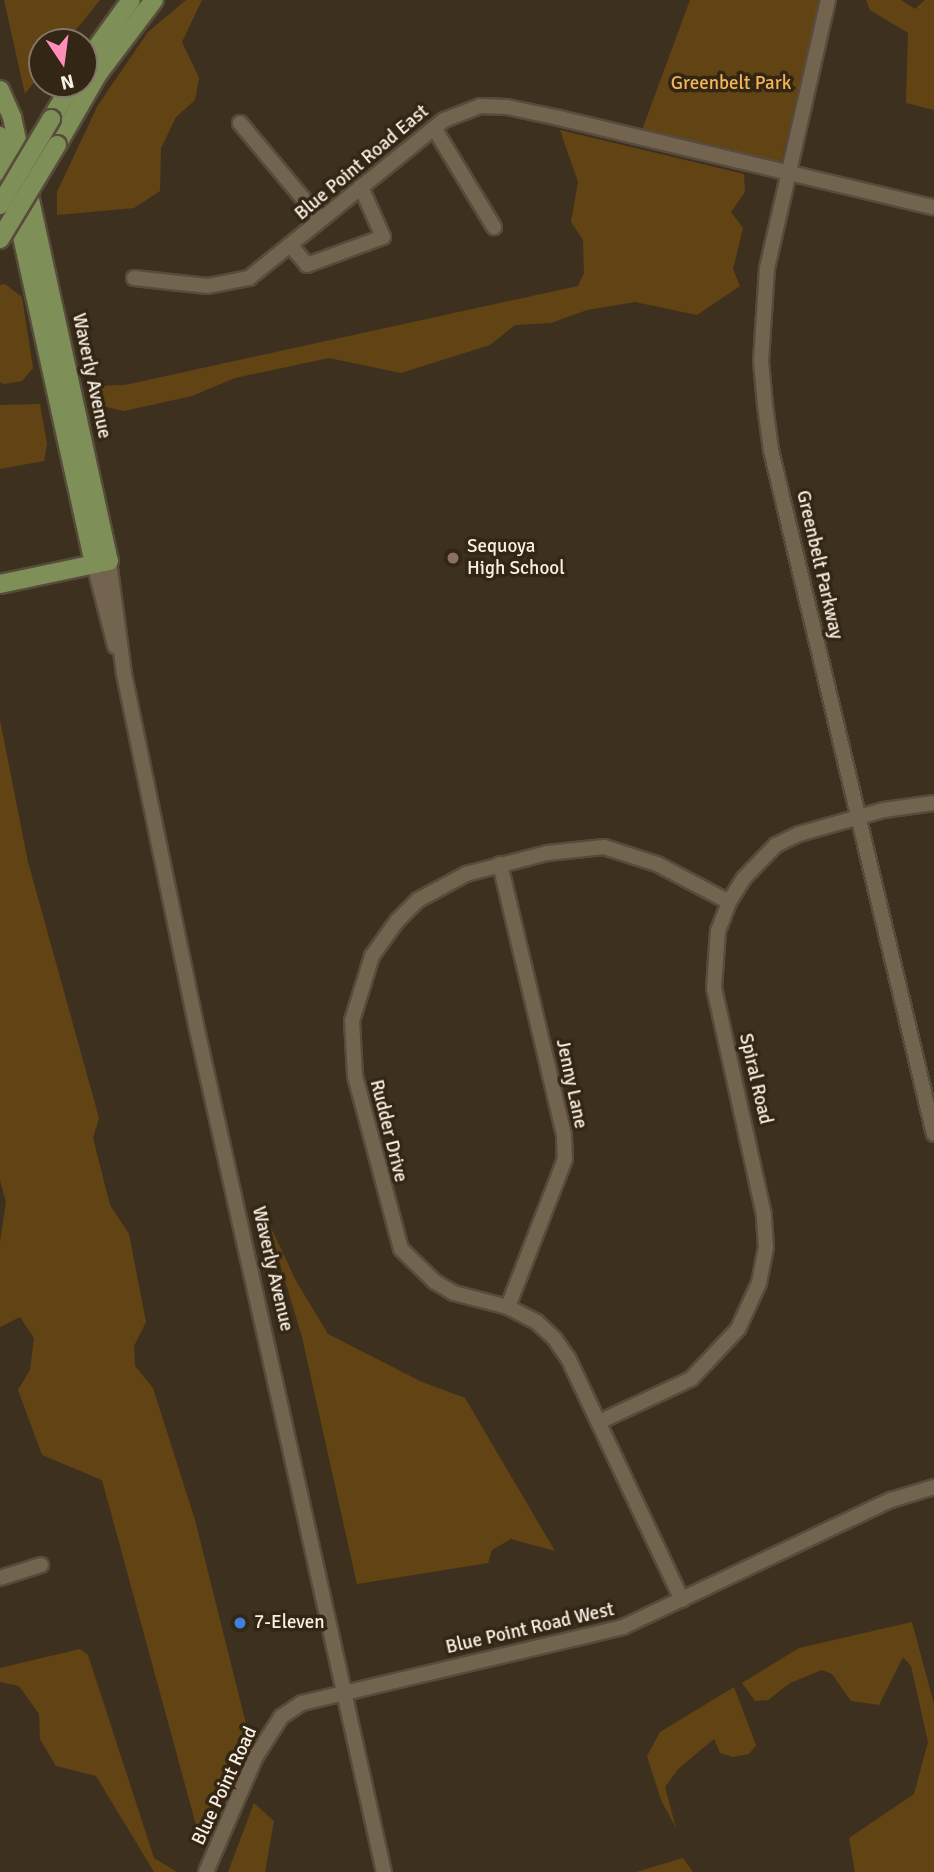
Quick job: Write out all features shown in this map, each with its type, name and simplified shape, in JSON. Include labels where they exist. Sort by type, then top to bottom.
[{"type":"main road","points":[[98,46],[131,0]]},
{"type":"main road","points":[[0,239],[104,65],[154,0]]},
{"type":"main road","name":"Waverly Avenue","points":[[0,90],[12,117],[101,562]]},
{"type":"main road","points":[[0,205],[64,98]]},
{"type":"main road","name":"Waverly Avenue","points":[[0,136],[101,562]]},
{"type":"main road","points":[[0,584],[101,562]]},
{"type":"street","name":"Greenbelt Parkway","points":[[828,0],[788,175],[763,301],[765,405],[771,450],[934,1134]]},
{"type":"street","name":"Blue Point Road East","points":[[134,278],[228,285],[249,278],[292,247],[434,128],[466,109],[507,107],[788,175]]},
{"type":"street","points":[[240,123],[321,220]]},
{"type":"street","points":[[434,128],[494,227]]},
{"type":"street","points":[[788,175],[934,207]]},
{"type":"street","points":[[292,247],[307,265],[383,237],[361,187]]},
{"type":"street","name":"Waverly Avenue","points":[[101,562],[205,1067],[384,1872]]},
{"type":"street","name":"Spiral Road","points":[[599,1422],[691,1379],[738,1329],[759,1283],[766,1247],[765,1215],[714,988],[718,931],[729,902],[744,878],[776,845],[799,834],[859,816],[934,803]]},
{"type":"street","name":"Rudder Drive","points":[[682,1600],[599,1422],[554,1338],[537,1322],[508,1307],[454,1293],[435,1282],[401,1249],[374,1157],[351,1047],[360,985],[372,956],[397,921],[440,886],[500,864],[580,847],[604,847],[657,864],[729,902]]},
{"type":"street","name":"Jenny Lane","points":[[500,864],[564,1147],[559,1182],[508,1307]]},
{"type":"street","name":"Blue Point Road West","points":[[281,1717],[302,1703],[624,1627],[891,1500],[934,1487]]},
{"type":"street","points":[[0,1578],[41,1565]]},
{"type":"street","name":"Blue Point Road","points":[[206,1872],[256,1758],[281,1717]]},
{"type":"green space","points":[[4,0],[100,0],[77,28],[28,28],[28,90],[25,94]]},
{"type":"green space","points":[[186,0],[202,0],[182,42],[199,78],[195,100],[176,117],[161,148],[160,191],[134,208],[57,215],[57,192],[98,105],[148,32]]},
{"type":"green space","name":"Greenbelt Park","points":[[690,0],[820,0],[780,167],[642,130]]},
{"type":"green space","points":[[866,0],[901,0],[915,9],[925,0],[934,0],[934,110],[906,103],[908,33],[870,10]]},
{"type":"green space","points":[[560,130],[744,174],[745,192],[731,212],[743,228],[733,269],[740,286],[697,315],[635,302],[587,310],[551,323],[515,325],[490,345],[401,373],[329,358],[235,378],[192,396],[124,411],[93,404],[88,386],[125,385],[578,286],[584,273],[583,240],[571,222],[578,182]]},
{"type":"green space","points":[[5,284],[22,297],[33,368],[22,381],[4,384],[0,382],[0,285]]},
{"type":"green space","points":[[40,404],[47,444],[44,461],[0,469],[0,405]]},
{"type":"green space","points":[[0,720],[28,862],[99,1118],[93,1138],[110,1205],[129,1234],[146,1322],[134,1346],[135,1366],[153,1388],[195,1520],[249,1736],[202,1847],[102,1480],[42,1455],[18,1390],[30,1370],[34,1338],[20,1317],[0,1327],[0,1242],[6,1202],[0,1180]]},
{"type":"green space","points":[[266,1217],[296,1281],[328,1334],[422,1382],[465,1398],[555,1551],[511,1539],[492,1550],[488,1563],[357,1584],[302,1337]]},
{"type":"green space","points":[[912,1622],[934,1704],[934,1872],[855,1872],[849,1838],[914,1794],[928,1742],[911,1666],[903,1657],[879,1705],[851,1701],[832,1674],[822,1670],[790,1683],[768,1700],[755,1701],[742,1683],[799,1648]]},
{"type":"green space","points":[[80,1649],[88,1655],[154,1858],[177,1872],[154,1872],[96,1776],[56,1766],[40,1739],[39,1714],[19,1686],[0,1682],[0,1668]]},
{"type":"green space","points":[[734,1687],[756,1745],[749,1754],[733,1757],[720,1753],[714,1739],[678,1769],[665,1787],[676,1828],[661,1800],[647,1756],[660,1732]]},
{"type":"green space","points":[[254,1803],[274,1821],[265,1872],[228,1872]]},
{"type":"green space","points":[[683,1858],[693,1872],[637,1872],[643,1870]]},
{"type":"place","name":"Sequoya High School","points":[[453,558]]},
{"type":"place","name":"7-Eleven","points":[[240,1623]]}]
